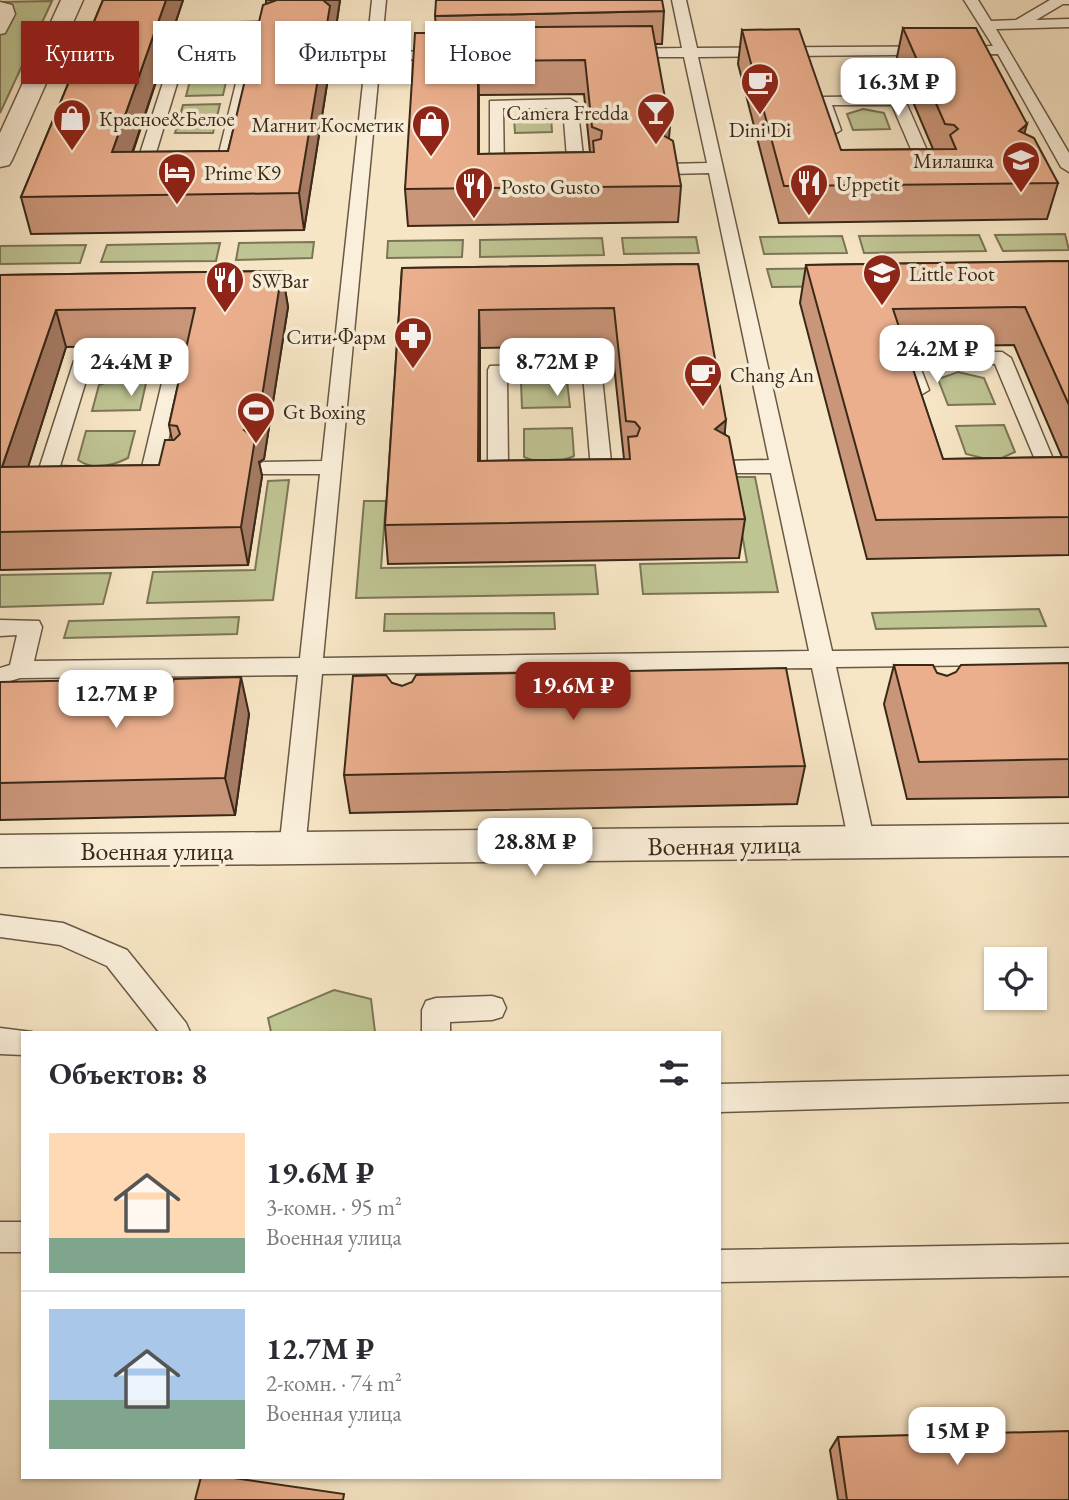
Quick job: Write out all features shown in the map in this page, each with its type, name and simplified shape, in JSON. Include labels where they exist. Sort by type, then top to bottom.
[{"type":"street","points":[[0,160],[72,0]]},
{"type":"street","name":"Военная улица","points":[[0,851],[1069,840]]},
{"type":"lane","points":[[376,21],[379,0]]},
{"type":"lane","points":[[679,0],[678,22],[690,53],[716,168],[862,843]]},
{"type":"lane","points":[[971,0],[1003,50],[1068,166]]},
{"type":"lane","points":[[1020,24],[1060,0],[1068,0]]},
{"type":"lane","points":[[0,6],[6,8],[8,14],[0,30]]},
{"type":"lane","points":[[987,25],[1069,23]]},
{"type":"lane","points":[[168,174],[141,174],[187,27],[257,26],[262,34],[222,174],[195,174]]},
{"type":"lane","points":[[609,53],[1003,50]]},
{"type":"lane","points":[[292,850],[370,84]]},
{"type":"lane","points":[[840,149],[823,101],[898,100],[927,169]]},
{"type":"lane","points":[[523,178],[496,179],[495,104],[570,103],[577,173]]},
{"type":"lane","points":[[1046,165],[1068,166]]},
{"type":"lane","points":[[669,169],[716,168]]},
{"type":"lane","points":[[924,407],[908,359],[1002,358],[1056,465],[1021,466]]},
{"type":"lane","points":[[87,472],[48,472],[81,365],[176,363],[151,471]]},
{"type":"lane","points":[[537,470],[498,470],[497,370],[592,368],[601,469]]},
{"type":"lane","points":[[723,467],[780,466]]},
{"type":"lane","points":[[263,468],[331,467]]},
{"type":"lane","points":[[575,469],[625,468]]},
{"type":"lane","points":[[125,471],[176,470]]},
{"type":"lane","points":[[0,628],[31,627],[10,673],[311,664],[822,660],[925,669],[1069,656]]},
{"type":"lane","points":[[407,689],[409,663]]},
{"type":"lane","points":[[177,692],[182,667]]},
{"type":"lane","points":[[0,926],[63,934],[117,958],[175,1031]]},
{"type":"lane","points":[[436,1031],[436,1010],[492,1008]]},
{"type":"lane","points":[[0,1041],[21,1042]]},
{"type":"lane","points":[[721,1098],[1069,1089]]},
{"type":"lane","points":[[0,1237],[21,1237]]},
{"type":"lane","points":[[721,1266],[1069,1260]]},
{"type":"green space","points":[[52,1],[43,21],[21,21],[21,68],[0,113],[0,2]]},
{"type":"green space","points":[[189,84],[226,84],[223,95],[186,96]]},
{"type":"green space","points":[[220,104],[213,133],[175,133],[183,105]]},
{"type":"green space","points":[[863,109],[884,113],[890,129],[853,130],[847,114]]},
{"type":"green space","points":[[531,112],[551,116],[552,132],[515,133],[514,117]]},
{"type":"green space","points":[[1065,234],[1069,250],[1003,251],[995,235]]},
{"type":"green space","points":[[979,235],[986,251],[864,253],[859,236]]},
{"type":"green space","points":[[842,236],[847,253],[764,254],[760,237]]},
{"type":"green space","points":[[696,237],[699,253],[624,254],[622,238]]},
{"type":"green space","points":[[602,238],[604,255],[480,257],[480,240]]},
{"type":"green space","points":[[463,240],[462,257],[387,258],[388,241]]},
{"type":"green space","points":[[314,242],[312,258],[236,260],[239,243]]},
{"type":"green space","points":[[220,243],[216,261],[101,262],[107,245]]},
{"type":"green space","points":[[86,245],[80,263],[0,264],[0,246]]},
{"type":"green space","points":[[852,268],[857,286],[772,287],[767,269]]},
{"type":"green space","points":[[958,372],[984,378],[995,404],[948,405],[938,379]]},
{"type":"green space","points":[[543,375],[567,381],[570,407],[522,408],[521,382]]},
{"type":"green space","points":[[123,377],[146,383],[140,410],[92,411],[99,385]]},
{"type":"green space","points":[[1004,425],[1015,452],[995,461],[966,454],[956,426]]},
{"type":"green space","points":[[572,428],[574,456],[549,462],[524,457],[524,429]]},
{"type":"green space","points":[[86,431],[135,431],[128,458],[103,466],[78,460]]},
{"type":"green space","points":[[732,477],[755,477],[778,592],[643,594],[640,564],[747,562]]},
{"type":"green space","points":[[289,480],[273,600],[147,603],[153,572],[255,570],[268,481]]},
{"type":"green space","points":[[364,501],[386,501],[381,568],[595,565],[598,594],[356,598]]},
{"type":"green space","points":[[111,573],[103,604],[0,607],[0,575]]},
{"type":"green space","points":[[1039,609],[1046,626],[876,629],[872,613]]},
{"type":"green space","points":[[554,613],[555,629],[384,631],[385,614]]},
{"type":"green space","points":[[239,617],[237,634],[64,638],[69,621]]},
{"type":"green space","points":[[334,990],[371,999],[375,1031],[271,1031],[268,1018]]},
{"type":"building","points":[[103,0],[166,0],[159,21],[153,21],[153,37],[139,76],[139,21],[94,21]]},
{"type":"building","points":[[272,0],[323,0],[330,6],[328,21],[275,21],[275,84],[317,84],[299,193],[21,197],[68,84],[136,84],[112,152],[228,151],[244,84],[261,84],[259,21],[263,5],[274,1]]},
{"type":"building","points":[[436,0],[662,0],[664,11],[435,16]]},
{"type":"building","points":[[652,26],[670,126],[661,134],[673,141],[681,186],[405,189],[415,33],[425,33],[425,84],[478,84],[478,154],[594,152],[593,141],[601,139],[602,131],[592,127],[585,60],[535,60],[535,27]]},
{"type":"building","points":[[903,28],[976,28],[1027,124],[1019,131],[1034,138],[1058,183],[784,186],[742,30],[799,29],[841,150],[956,149],[950,135],[958,129],[954,125],[945,124]]},
{"type":"building","points":[[1069,261],[1069,405],[1025,307],[893,309],[943,459],[1069,457],[1069,517],[876,520],[806,265]]},
{"type":"building","points":[[698,264],[726,420],[715,429],[729,437],[745,519],[385,525],[402,268]],"holes":[[[614,308],[626,421],[635,422],[640,428],[637,436],[628,437],[630,459],[478,461],[479,310]]]},
{"type":"building","points":[[282,271],[258,422],[244,430],[255,439],[241,527],[0,532],[0,275]],"holes":[[[195,308],[169,425],[177,426],[180,434],[174,440],[165,440],[159,465],[2,467],[56,310]]]},
{"type":"building","points":[[1069,663],[1069,759],[919,762],[894,665],[933,665],[937,673],[947,676],[956,672],[961,665]]},
{"type":"building","points":[[786,668],[805,766],[344,775],[353,676],[386,675],[392,683],[402,686],[412,682],[416,675]]},
{"type":"building","points":[[241,677],[225,778],[0,783],[0,682],[147,679],[152,687],[162,690],[171,687],[174,679]]},
{"type":"building","points":[[1069,1431],[1069,1500],[847,1500],[838,1437]]},
{"type":"building","points":[[200,1479],[241,1479],[344,1494],[343,1500],[195,1500]]},
{"type":"place","name":"Dini Di","points":[[760,116]]},
{"type":"place","name":"Camera Fredda","points":[[656,146]]},
{"type":"place","name":"Красное&Белое","points":[[72,152]]},
{"type":"place","name":"Магнит Косметик","points":[[431,158]]},
{"type":"place","name":"Милашка","points":[[1021,194]]},
{"type":"place","name":"Prime K9","points":[[177,206]]},
{"type":"place","name":"Uppetit","points":[[809,217]]},
{"type":"place","name":"Posto Gusto","points":[[474,220]]},
{"type":"place","name":"Little Foot","points":[[882,307]]},
{"type":"place","name":"SWBar","points":[[225,314]]},
{"type":"place","name":"Сити-Фарм","points":[[413,370]]},
{"type":"place","name":"Chang An","points":[[703,408]]},
{"type":"place","name":"Gt Boxing","points":[[256,445]]}]
